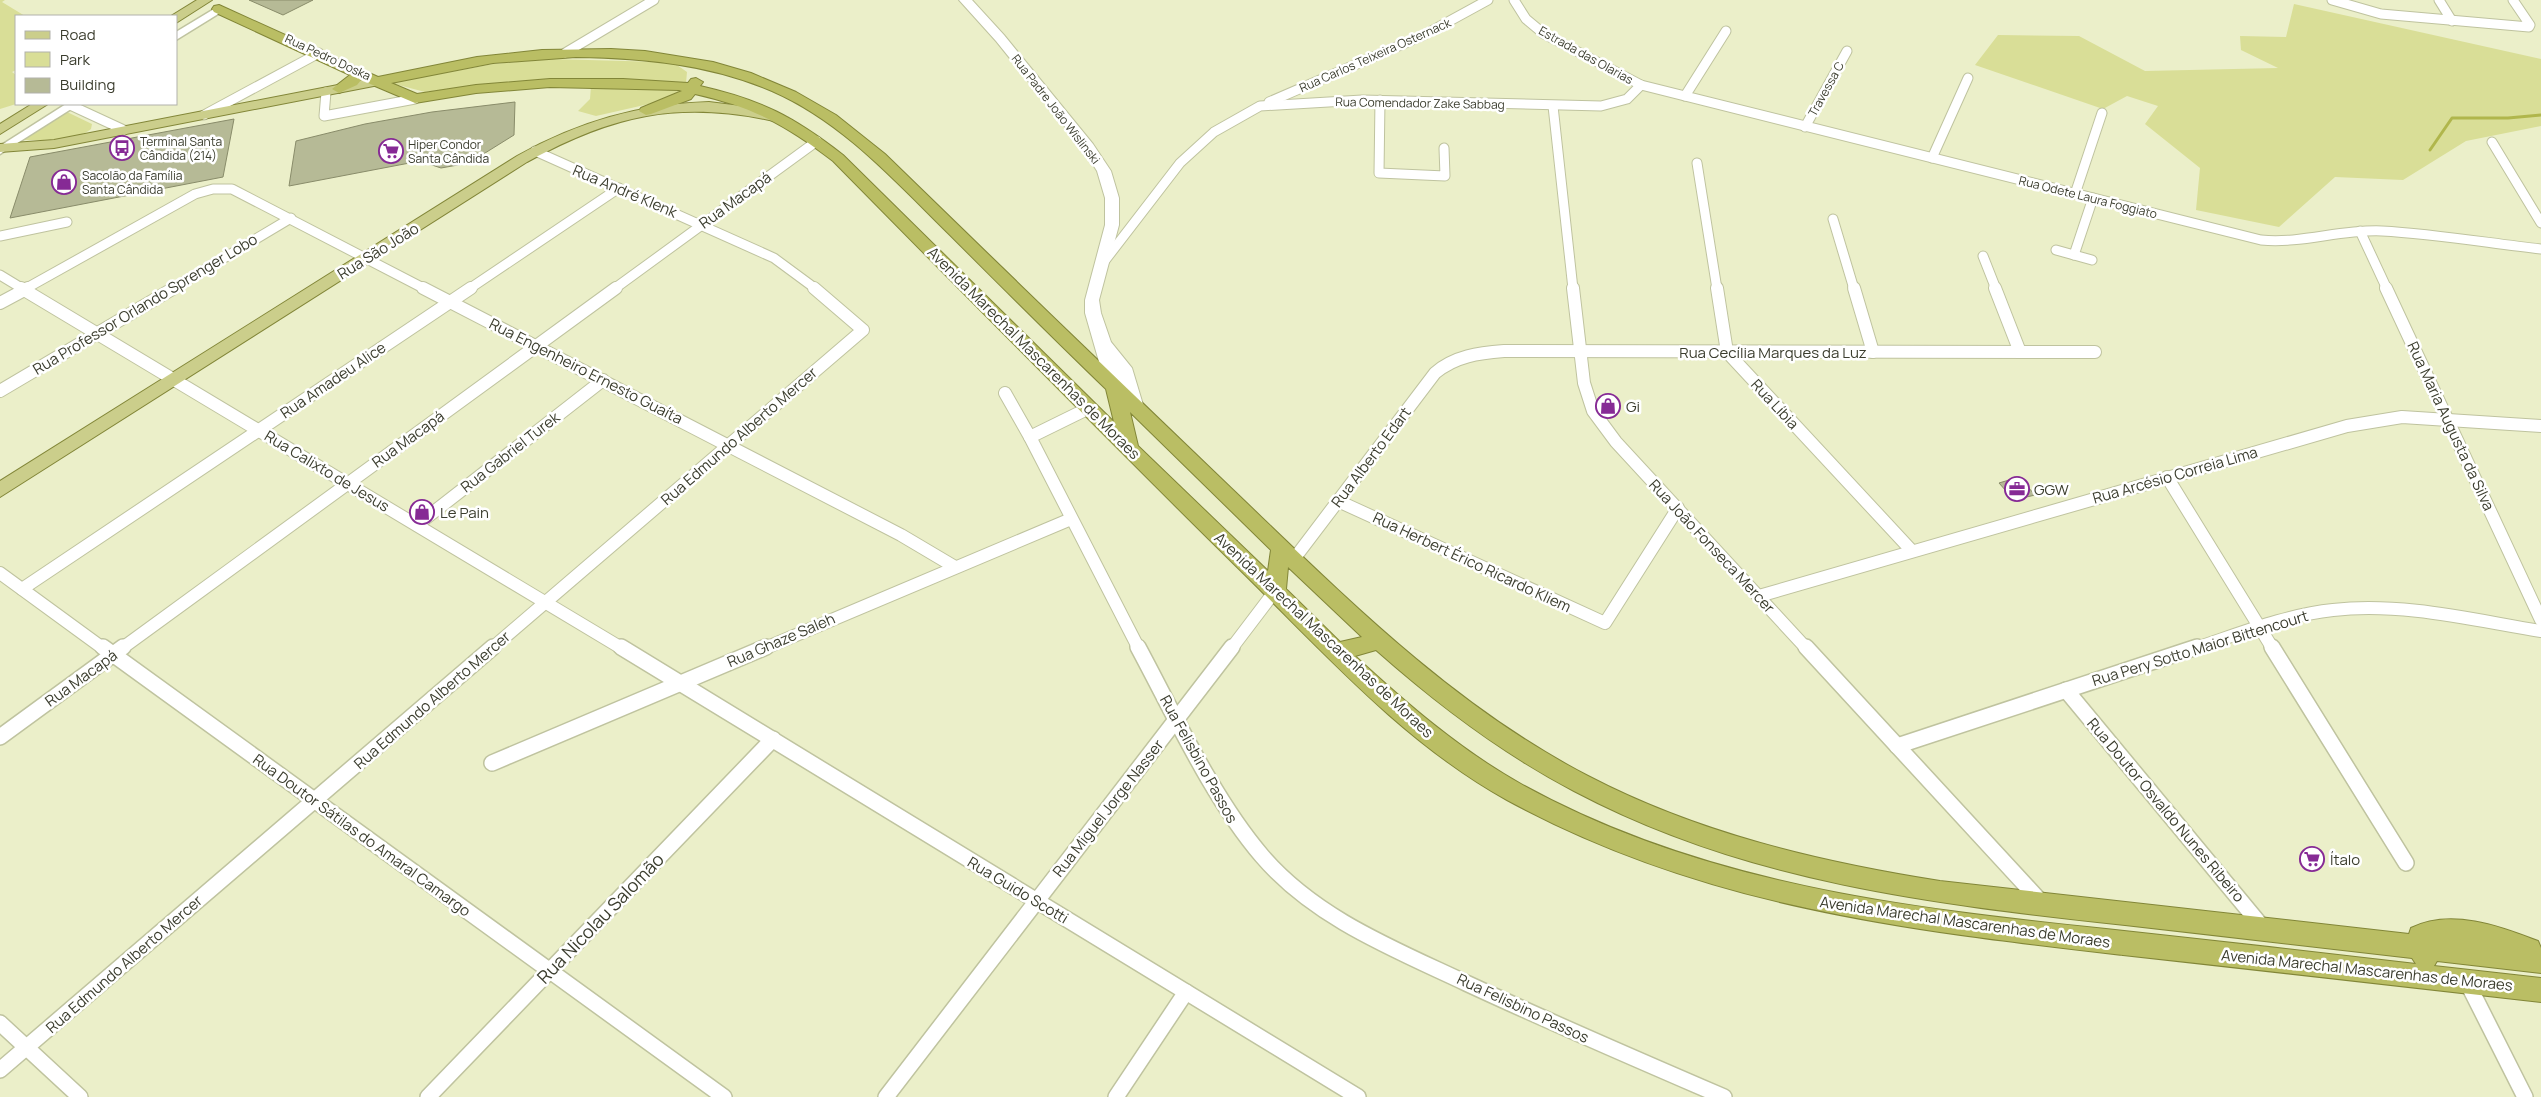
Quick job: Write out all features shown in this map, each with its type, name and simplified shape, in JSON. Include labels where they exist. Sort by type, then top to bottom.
[{"type":"highway","points":[[214,3],[236,1],[240,17]]},
{"type":"highway","name":"Rua Pedro Doska","points":[[214,3],[415,99]]},
{"type":"highway","name":"Avenida Marechal Mascarenhas de Moraes","points":[[379,81],[501,58],[565,54],[634,55],[686,62],[728,71],[776,87],[813,107],[848,131],[880,158],[1287,553],[1376,638],[1440,693],[1503,739],[1586,786],[1674,825],[1767,856],[1828,872],[1891,884],[2043,904],[2541,961]]},
{"type":"highway","points":[[646,111],[677,101],[694,88],[697,75],[695,69],[686,62]]},
{"type":"highway","points":[[333,91],[352,82],[360,72],[416,74]]},
{"type":"highway","name":"Avenida Marechal Mascarenhas de Moraes","points":[[415,99],[495,87],[550,83],[643,83],[694,88],[744,102],[787,121],[838,158],[1275,591],[1429,735],[1510,789],[1588,830],[1638,851],[1705,874],[1808,901],[1954,924],[2541,990]]},
{"type":"highway","points":[[999,319],[1026,310],[1041,316]]},
{"type":"highway","points":[[1114,386],[1129,448]]},
{"type":"highway","points":[[1275,591],[1287,553]]},
{"type":"highway","points":[[1337,651],[1366,645],[1376,638]]},
{"type":"highway","points":[[2467,982],[2437,966],[2419,947],[2420,936],[2426,931],[2439,929],[2460,931],[2541,952]]},
{"type":"main road","name":"Rua Padre João Wislinski","points":[[965,0],[1000,38],[1088,147],[1104,171],[1112,198],[1112,212],[1111,236],[1103,263]]},
{"type":"main road","points":[[178,18],[214,3]]},
{"type":"main road","name":"Avenida Marechal Mascarenhas de Moraes","points":[[2,148],[46,145],[379,81]]},
{"type":"main road","points":[[0,130],[39,105]]},
{"type":"main road","name":"Rua São João","points":[[0,490],[535,152],[591,125],[646,111],[679,107],[725,107],[752,111],[787,121]]},
{"type":"main road","name":"Rua Comendador Zake Sabbag","points":[[1103,263],[1092,300],[1093,313],[1103,342],[1114,386]]},
{"type":"main road","name":"Rua Comendador Zake Sabbag","points":[[1103,342],[1124,368],[1136,408]]},
{"type":"street","points":[[565,54],[654,0]]},
{"type":"street","name":"Rua Carlos Teixeira Osternack","points":[[1260,106],[1424,35],[1488,0]]},
{"type":"street","name":"Estrada das Olarias","points":[[1514,0],[1526,19],[1544,34],[1641,85]]},
{"type":"street","points":[[2332,0],[2369,12],[2529,27],[2530,25],[2513,0]]},
{"type":"street","points":[[2362,0],[2369,12]]},
{"type":"street","points":[[2439,0],[2452,21]]},
{"type":"street","points":[[178,35],[214,3]]},
{"type":"street","points":[[1685,96],[1726,31]]},
{"type":"street","name":"Travessa C","points":[[1806,126],[1847,51]]},
{"type":"street","points":[[204,115],[319,53]]},
{"type":"street","points":[[1932,158],[1968,78]]},
{"type":"street","name":"Rua Comendador Zake Sabbag","points":[[1103,263],[1180,163],[1214,132],[1260,106],[1380,100],[1553,106],[1612,105],[1627,99],[1641,85]]},
{"type":"street","name":"Rua Odete Laura Foggiato","points":[[1641,85],[2075,194],[2281,243],[2316,240],[2360,231],[2382,231],[2541,249]]},
{"type":"street","name":"Avenida Marechal Mascarenhas de Moraes","points":[[333,91],[324,116],[415,99]]},
{"type":"street","points":[[1380,100],[1379,173],[1445,176],[1444,148]]},
{"type":"street","points":[[2,148],[69,105]]},
{"type":"street","points":[[73,105],[124,130]]},
{"type":"street","name":"Rua João Fonseca Mercer","points":[[1553,106],[1584,383],[1593,411],[1616,442],[2043,904]]},
{"type":"street","points":[[2075,194],[2102,113]]},
{"type":"street","name":"Rua Macapá","points":[[0,737],[817,141]]},
{"type":"street","points":[[2492,142],[2541,223]]},
{"type":"street","name":"Rua André Klenk","points":[[535,152],[702,224],[789,268],[863,330]]},
{"type":"street","points":[[1697,163],[1727,352]]},
{"type":"street","name":"Rua Amadeu Alice","points":[[22,589],[619,188]]},
{"type":"street","name":"Rua Engenheiro Ernesto Guaíta","points":[[24,289],[186,199],[213,189],[240,191],[901,535],[955,567]]},
{"type":"street","points":[[2074,255],[2093,198]]},
{"type":"street","name":"Rua Professor Orlando Sprenger Lobo","points":[[0,391],[291,218]]},
{"type":"street","points":[[1833,219],[1872,352]]},
{"type":"street","points":[[0,236],[67,222]]},
{"type":"street","name":"Rua Maria Augusta da Silva","points":[[2360,231],[2541,620]]},
{"type":"street","points":[[2056,250],[2092,260]]},
{"type":"street","points":[[1983,256],[2020,352]]},
{"type":"street","name":"Rua Calixto de Jesus","points":[[0,275],[679,682]]},
{"type":"street","points":[[0,303],[24,289]]},
{"type":"street","name":"Rua Edmundo Alberto Mercer","points":[[0,1070],[863,330]]},
{"type":"street","name":"Rua Cecília Marques da Luz","points":[[1453,360],[1489,352],[2095,352]]},
{"type":"street","name":"Rua Líbia","points":[[1727,352],[1912,551]]},
{"type":"street","name":"Rua Alberto Edart","points":[[1287,553],[1338,501],[1435,373],[1453,360]]},
{"type":"street","name":"Rua Gabriel Turek","points":[[417,525],[603,380]]},
{"type":"street","name":"Rua Felisbino Passos","points":[[1004,393],[1030,437],[1150,673],[1236,825],[1276,872],[1300,894],[1325,912],[1358,930],[1481,990],[1724,1097]]},
{"type":"street","points":[[1030,437],[1089,408]]},
{"type":"street","name":"Rua Arcésio Correia Lima","points":[[1759,596],[2346,426],[2402,417],[2447,418],[2541,426]]},
{"type":"street","points":[[2167,477],[2406,863]]},
{"type":"street","name":"Rua Herbert Érico Ricardo Kliem","points":[[1338,501],[1606,623],[1678,508]]},
{"type":"street","name":"Rua Ghaze Saleh","points":[[492,763],[679,682],[1072,519]]},
{"type":"street","name":"Rua Doutor Sátilas do Amaral Camargo","points":[[0,574],[724,1097]]},
{"type":"street","name":"Rua Miguel Jorge Nasser","points":[[886,1097],[1275,591]]},
{"type":"street","name":"Rua Pery Sotto Maior Bittencourt","points":[[1897,746],[2259,627],[2318,612],[2344,609],[2427,614],[2541,631]]},
{"type":"street","name":"Rua Guido Scotti","points":[[679,682],[1358,1097]]},
{"type":"street","name":"Rua Doutor Osvaldo Nunes Ribeiro","points":[[2066,690],[2265,930]]},
{"type":"street","name":"Rua Nicolau Salomão","points":[[428,1097],[773,739]]},
{"type":"street","points":[[2467,982],[2525,1097]]},
{"type":"street","points":[[1116,1097],[1186,992]]},
{"type":"street","points":[[0,1022],[80,1097]]},
{"type":"green space","points":[[0,0],[5,0],[2,2],[23,15],[15,15],[15,70],[12,72],[15,74],[15,104],[0,109]]},
{"type":"green space","points":[[2294,4],[2541,59],[2541,126],[2466,141],[2403,180],[2335,177],[2279,227],[2196,210],[2200,168],[2145,124],[2158,106],[2127,96],[2103,109],[1975,65],[1998,35],[2079,36],[2145,71],[2278,68],[2241,50],[2240,36],[2286,37]]},
{"type":"green space","points":[[552,59],[661,62],[677,65],[687,72],[686,83],[575,78],[495,83],[425,92],[391,83],[493,64]]},
{"type":"green space","points":[[591,86],[682,91],[662,101],[596,116],[578,111],[590,99]]},
{"type":"green space","points":[[67,112],[92,124],[91,129],[85,133],[68,138],[23,140]]},
{"type":"building","points":[[249,0],[313,0],[283,15]]},
{"type":"building","name":"Hiper Condor Santa Cândida","points":[[515,102],[514,135],[469,163],[441,168],[420,161],[289,186],[296,141],[365,124],[432,112]]},
{"type":"building","points":[[234,119],[223,177],[10,218],[30,157]]},
{"type":"building","name":"GGW","points":[[2019,477],[2035,495],[2014,500],[1999,483]]},
{"type":"waterway","points":[[2430,150],[2452,118],[2508,118],[2541,115]]},
{"type":"place","name":"Terminal Santa Cândida (214)","points":[[122,148]]},
{"type":"place","name":"Hiper Condor Santa Cândida","points":[[391,151]]},
{"type":"place","name":"Sacolão da Família Santa Cândida","points":[[64,182]]},
{"type":"place","name":"Gi","points":[[1608,406]]},
{"type":"place","name":"GGW","points":[[2017,489]]},
{"type":"place","name":"Le Pain","points":[[422,512]]},
{"type":"place","name":"Ítalo","points":[[2312,859]]}]
